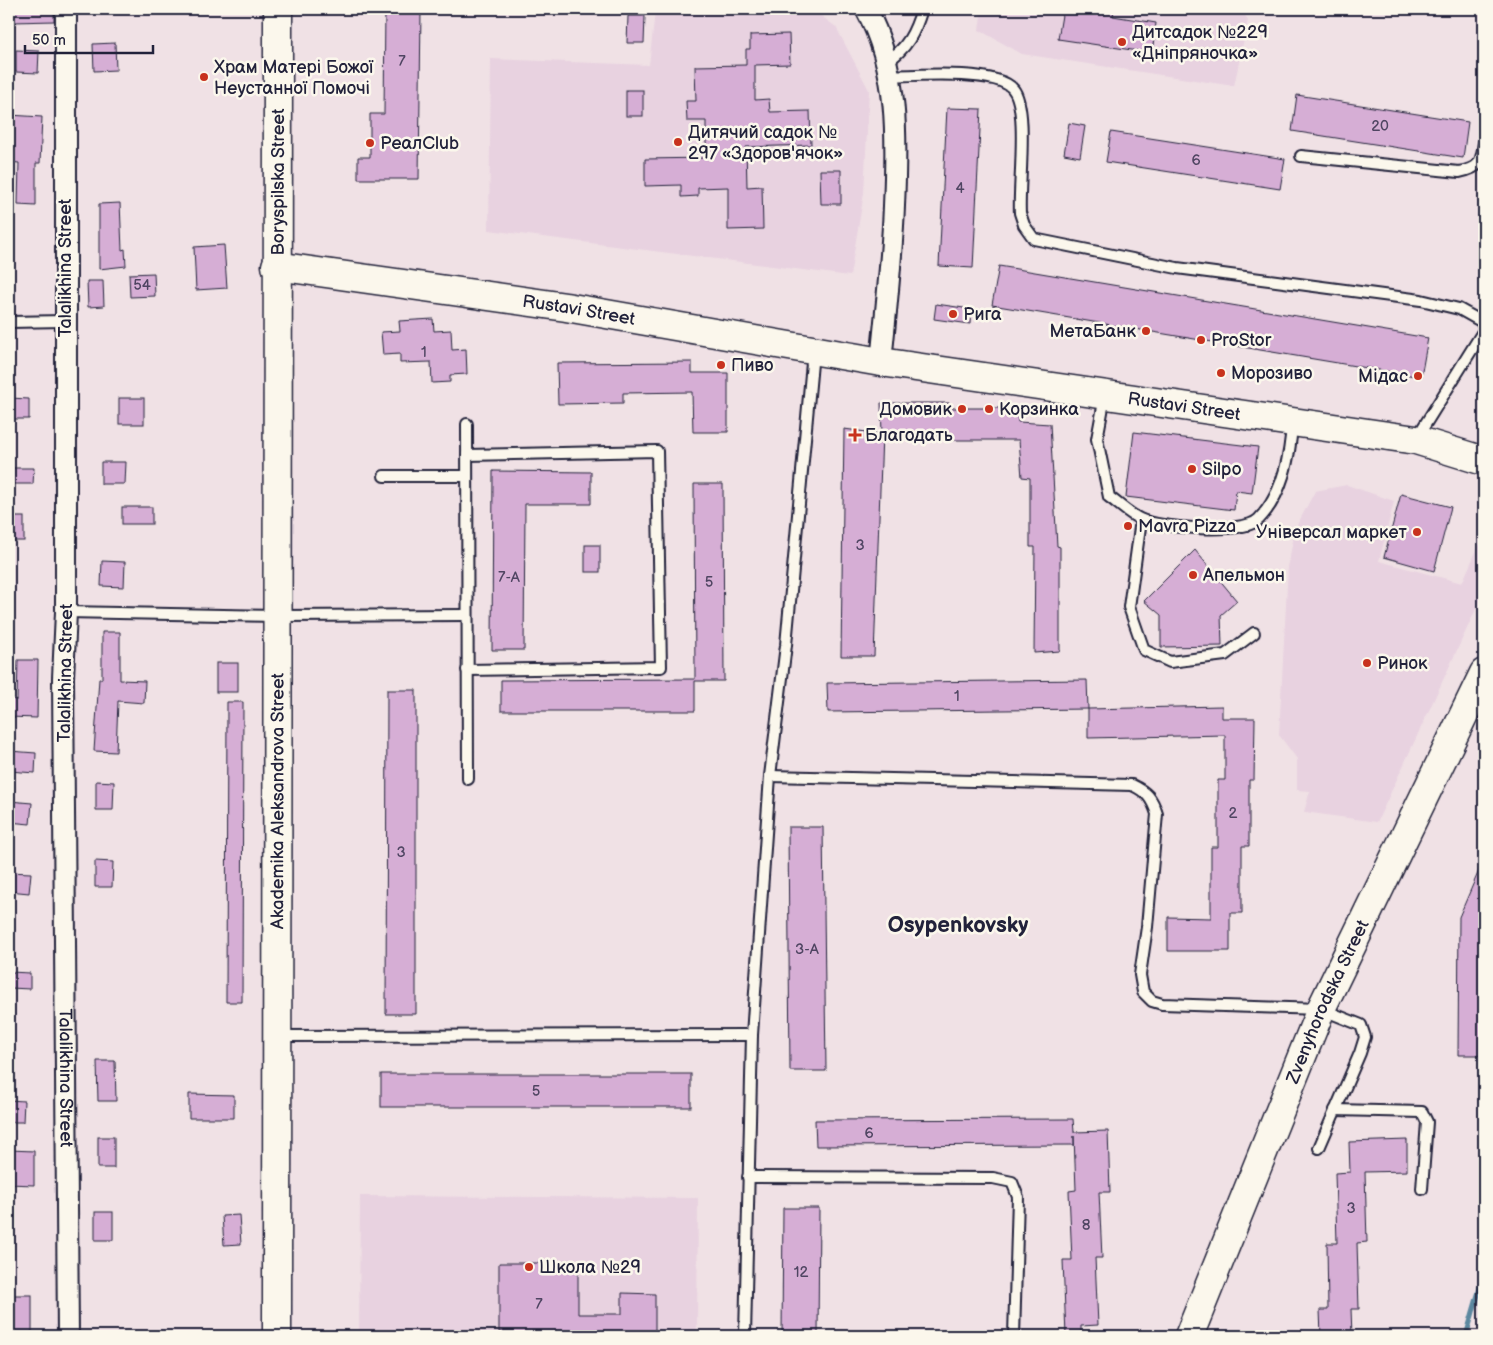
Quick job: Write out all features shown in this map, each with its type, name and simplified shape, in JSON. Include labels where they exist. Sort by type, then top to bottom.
[{"type":"street","name":"Talalikhina Street","points":[[66,9],[64,321],[66,612],[63,688],[68,1336]]},
{"type":"street","name":"Boryspilska Street","points":[[276,266],[278,9]]},
{"type":"street","points":[[866,9],[888,69],[897,144],[891,270],[880,362]]},
{"type":"street","name":"Rustavi Street","points":[[276,266],[566,307],[880,362],[1292,424],[1416,440],[1484,461]]},
{"type":"street","name":"Akademika Aleksandrova Street","points":[[276,266],[278,616],[277,1336]]},
{"type":"street","name":"Zvenyhorodska Street","points":[[1190,1336],[1321,1009],[1484,673]]},
{"type":"lane","points":[[888,69],[904,48],[916,26],[922,9]]},
{"type":"lane","points":[[888,69],[984,77],[1009,85],[1015,90],[1019,101],[1022,134],[1020,213],[1024,226],[1034,239],[1178,268],[1421,300],[1459,309],[1484,323]]},
{"type":"lane","points":[[1301,156],[1459,172],[1472,170],[1482,161],[1484,143]]},
{"type":"lane","points":[[9,322],[64,321]]},
{"type":"lane","points":[[1416,440],[1484,330]]},
{"type":"lane","points":[[745,1336],[752,1035],[770,776],[786,636],[813,351]]},
{"type":"lane","points":[[1105,396],[1097,439],[1109,498],[1141,520],[1179,527],[1231,529],[1258,520],[1276,493],[1290,457],[1292,424]]},
{"type":"lane","points":[[467,424],[468,779]]},
{"type":"lane","points":[[467,455],[657,451],[661,667],[468,670]]},
{"type":"lane","points":[[384,476],[467,476]]},
{"type":"lane","points":[[1141,520],[1128,607],[1144,650],[1170,662],[1225,655],[1254,633]]},
{"type":"lane","points":[[66,612],[278,616],[467,615]]},
{"type":"lane","points":[[770,776],[1132,785],[1146,791],[1153,802],[1157,814],[1147,928],[1140,975],[1143,992],[1147,997],[1162,1004],[1321,1009],[1360,1025],[1365,1037],[1319,1148]]},
{"type":"lane","points":[[277,1036],[752,1035]]},
{"type":"lane","points":[[1336,1110],[1422,1112],[1427,1122],[1422,1189]]},
{"type":"lane","points":[[748,1177],[993,1178],[1012,1182],[1018,1197],[1014,1336]]},
{"type":"shaded area","name":"Дитячий садок № 297 «Здоров'ячок»","points":[[669,9],[812,9],[836,27],[869,90],[864,193],[850,276],[489,230],[491,59],[649,65],[655,12]]},
{"type":"shaded area","name":"Дитсадок №229 «Дніпряночка»","points":[[982,9],[1241,9],[1248,20],[1234,86],[1022,54],[979,30]]},
{"type":"shaded area","name":"Ринок","points":[[1347,485],[1394,501],[1379,561],[1462,583],[1479,545],[1484,546],[1484,592],[1377,822],[1304,812],[1310,791],[1297,790],[1297,759],[1279,735],[1288,567],[1295,529],[1315,491]]},
{"type":"shaded area","name":"Школа №29","points":[[360,1196],[698,1198],[697,1336],[359,1336]]},
{"type":"building","points":[[12,9],[54,9],[54,21],[13,22]]},
{"type":"building","points":[[385,9],[421,9],[419,179],[358,179],[358,157],[370,157],[370,114],[384,114]]},
{"type":"building","points":[[1063,9],[1114,9],[1113,16],[1156,23],[1152,53],[1058,39]]},
{"type":"building","points":[[628,16],[645,16],[644,43],[627,43]]},
{"type":"building","points":[[789,34],[790,64],[755,65],[755,100],[769,99],[770,112],[810,111],[811,145],[746,147],[747,187],[762,186],[763,229],[728,230],[728,187],[698,188],[698,196],[681,197],[681,185],[645,186],[645,159],[706,158],[706,121],[687,121],[686,101],[696,101],[695,66],[746,65],[746,49],[750,49],[750,35]]},
{"type":"building","points":[[115,43],[116,70],[94,71],[93,44]]},
{"type":"building","points":[[16,50],[39,51],[38,73],[16,72]]},
{"type":"building","points":[[626,90],[643,90],[643,116],[626,116]]},
{"type":"building","points":[[1297,95],[1468,122],[1463,158],[1292,131]]},
{"type":"building","points":[[947,108],[981,109],[973,268],[939,266]]},
{"type":"building","points":[[9,115],[42,117],[40,163],[36,163],[36,206],[18,205],[19,163],[9,162]]},
{"type":"building","points":[[1069,123],[1085,126],[1080,157],[1064,154]]},
{"type":"building","points":[[1111,132],[1285,159],[1280,189],[1106,162]]},
{"type":"building","points":[[820,170],[841,170],[841,204],[821,204]]},
{"type":"building","points":[[120,203],[122,250],[125,249],[126,266],[99,269],[99,204]]},
{"type":"building","points":[[224,245],[227,288],[196,290],[194,247]]},
{"type":"building","points":[[999,266],[1428,338],[1421,377],[992,305]]},
{"type":"building","points":[[154,273],[155,296],[130,297],[129,274]]},
{"type":"building","points":[[87,281],[103,281],[104,306],[88,307]]},
{"type":"building","name":"Рига","points":[[936,304],[971,309],[970,324],[934,319]]},
{"type":"building","points":[[433,319],[434,331],[451,330],[452,350],[466,349],[467,374],[450,375],[450,382],[432,383],[431,362],[400,363],[400,354],[383,355],[381,332],[400,331],[399,321]]},
{"type":"building","points":[[692,362],[692,373],[728,373],[728,432],[693,432],[692,392],[623,393],[623,403],[558,404],[557,363]]},
{"type":"building","points":[[9,398],[29,399],[29,419],[9,419]]},
{"type":"building","points":[[119,398],[144,398],[144,424],[119,424]]},
{"type":"building","points":[[881,403],[949,403],[950,408],[1016,408],[1018,422],[1050,424],[1057,546],[1060,547],[1060,651],[1034,653],[1035,547],[1030,547],[1030,478],[1022,477],[1019,440],[951,440],[950,436],[882,434]]},
{"type":"building","points":[[844,429],[882,434],[874,656],[841,656]]},
{"type":"building","name":"Silpo","points":[[1134,432],[1258,447],[1252,493],[1236,491],[1234,510],[1126,497]]},
{"type":"building","points":[[101,462],[126,462],[125,484],[101,484]]},
{"type":"building","points":[[9,468],[34,468],[33,484],[9,484]]},
{"type":"building","points":[[493,471],[591,472],[591,504],[525,504],[524,650],[492,650]]},
{"type":"building","points":[[694,484],[723,484],[724,681],[695,681],[695,711],[501,711],[501,680],[695,679]]},
{"type":"building","name":"Універсал маркет","points":[[1401,494],[1451,507],[1434,571],[1384,557]]},
{"type":"building","points":[[122,507],[152,507],[152,524],[122,524]]},
{"type":"building","points":[[9,517],[24,517],[24,541],[9,541]]},
{"type":"building","points":[[585,545],[600,545],[600,572],[585,572]]},
{"type":"building","name":"Апельмон","points":[[1195,550],[1237,601],[1221,615],[1222,646],[1161,647],[1161,615],[1144,601]]},
{"type":"building","points":[[102,561],[125,562],[124,587],[101,586]]},
{"type":"building","points":[[102,632],[120,632],[120,680],[145,681],[144,703],[118,701],[116,752],[94,751],[99,679],[102,679]]},
{"type":"building","points":[[18,660],[38,660],[37,718],[9,717],[9,699],[17,700]]},
{"type":"building","points":[[216,663],[238,663],[238,692],[216,692]]},
{"type":"building","points":[[1087,680],[1088,709],[828,712],[827,683]]},
{"type":"building","points":[[387,690],[416,690],[416,1014],[386,1014]]},
{"type":"building","points":[[227,702],[243,702],[242,1002],[226,1002]]},
{"type":"building","points":[[1222,706],[1222,718],[1255,718],[1254,780],[1249,780],[1249,846],[1242,846],[1242,913],[1230,913],[1230,951],[1168,951],[1168,917],[1211,918],[1211,847],[1218,847],[1218,780],[1225,780],[1225,735],[1088,738],[1088,709]]},
{"type":"building","points":[[9,751],[36,753],[35,773],[9,771]]},
{"type":"building","points":[[96,781],[114,782],[113,810],[96,810]]},
{"type":"building","points":[[9,801],[32,803],[30,824],[9,822]]},
{"type":"building","points":[[788,827],[823,827],[826,1071],[790,1071]]},
{"type":"building","points":[[1484,859],[1484,1055],[1458,1055],[1459,917]]},
{"type":"building","points":[[95,861],[113,862],[112,887],[95,887]]},
{"type":"building","points":[[9,872],[31,873],[29,893],[9,891]]},
{"type":"building","points":[[10,972],[30,973],[30,989],[10,988]]},
{"type":"building","points":[[97,1061],[115,1061],[116,1101],[98,1101]]},
{"type":"building","points":[[381,1074],[691,1074],[691,1107],[381,1107]]},
{"type":"building","points":[[189,1094],[234,1095],[234,1118],[189,1118]]},
{"type":"building","points":[[9,1100],[24,1101],[23,1122],[9,1122]]},
{"type":"building","points":[[1073,1119],[1074,1132],[1108,1131],[1110,1192],[1099,1192],[1102,1258],[1095,1258],[1098,1325],[1081,1326],[1081,1336],[1066,1336],[1063,1260],[1072,1260],[1069,1191],[1076,1190],[1074,1136],[1074,1145],[816,1146],[815,1120]]},
{"type":"building","points":[[98,1137],[114,1137],[114,1168],[98,1168]]},
{"type":"building","points":[[1407,1140],[1407,1171],[1365,1172],[1367,1242],[1357,1243],[1359,1309],[1351,1309],[1352,1336],[1321,1336],[1320,1310],[1328,1310],[1327,1243],[1337,1243],[1335,1173],[1350,1172],[1349,1142]]},
{"type":"building","points":[[9,1150],[34,1151],[34,1185],[9,1184]]},
{"type":"building","points":[[783,1208],[819,1208],[818,1336],[782,1336]]},
{"type":"building","points":[[95,1212],[113,1212],[113,1240],[95,1240]]},
{"type":"building","points":[[239,1215],[241,1244],[224,1245],[222,1216]]},
{"type":"building","points":[[499,1263],[578,1263],[578,1314],[622,1314],[622,1293],[655,1294],[655,1336],[514,1336],[514,1332],[499,1332]]},
{"type":"building","points":[[9,1295],[32,1295],[32,1336],[9,1336]]},
{"type":"waterway","points":[[1466,1336],[1484,1274]]},
{"type":"place","name":"Дитсадок №229 «Дніпряночка»","points":[[1122,42]]},
{"type":"place","name":"Храм Матері Божої Неустанної Помочі","points":[[204,77]]},
{"type":"place","name":"Дитячий садок № 297 «Здоров'ячок»","points":[[678,142]]},
{"type":"place","name":"РеалClub","points":[[370,143]]},
{"type":"place","name":"Рига","points":[[953,314]]},
{"type":"place","name":"МетаБанк","points":[[1146,331]]},
{"type":"place","name":"ProStor","points":[[1201,340]]},
{"type":"place","name":"Пиво","points":[[721,365]]},
{"type":"place","name":"Морозиво","points":[[1221,373]]},
{"type":"place","name":"Мідас","points":[[1418,376]]},
{"type":"place","name":"Домовик","points":[[962,409]]},
{"type":"place","name":"Корзинка","points":[[989,409]]},
{"type":"place","name":"Благодать","points":[[855,435]]},
{"type":"place","name":"Silpo","points":[[1192,469]]},
{"type":"place","name":"Mavra Pizza","points":[[1128,526]]},
{"type":"place","name":"Універсал маркет","points":[[1417,532]]},
{"type":"place","name":"Апельмон","points":[[1193,575]]},
{"type":"place","name":"Ринок","points":[[1367,663]]},
{"type":"place","name":"Школа №29","points":[[529,1267]]},
{"type":"district","name":"Osypenkovsky","points":[[958,924]]}]
